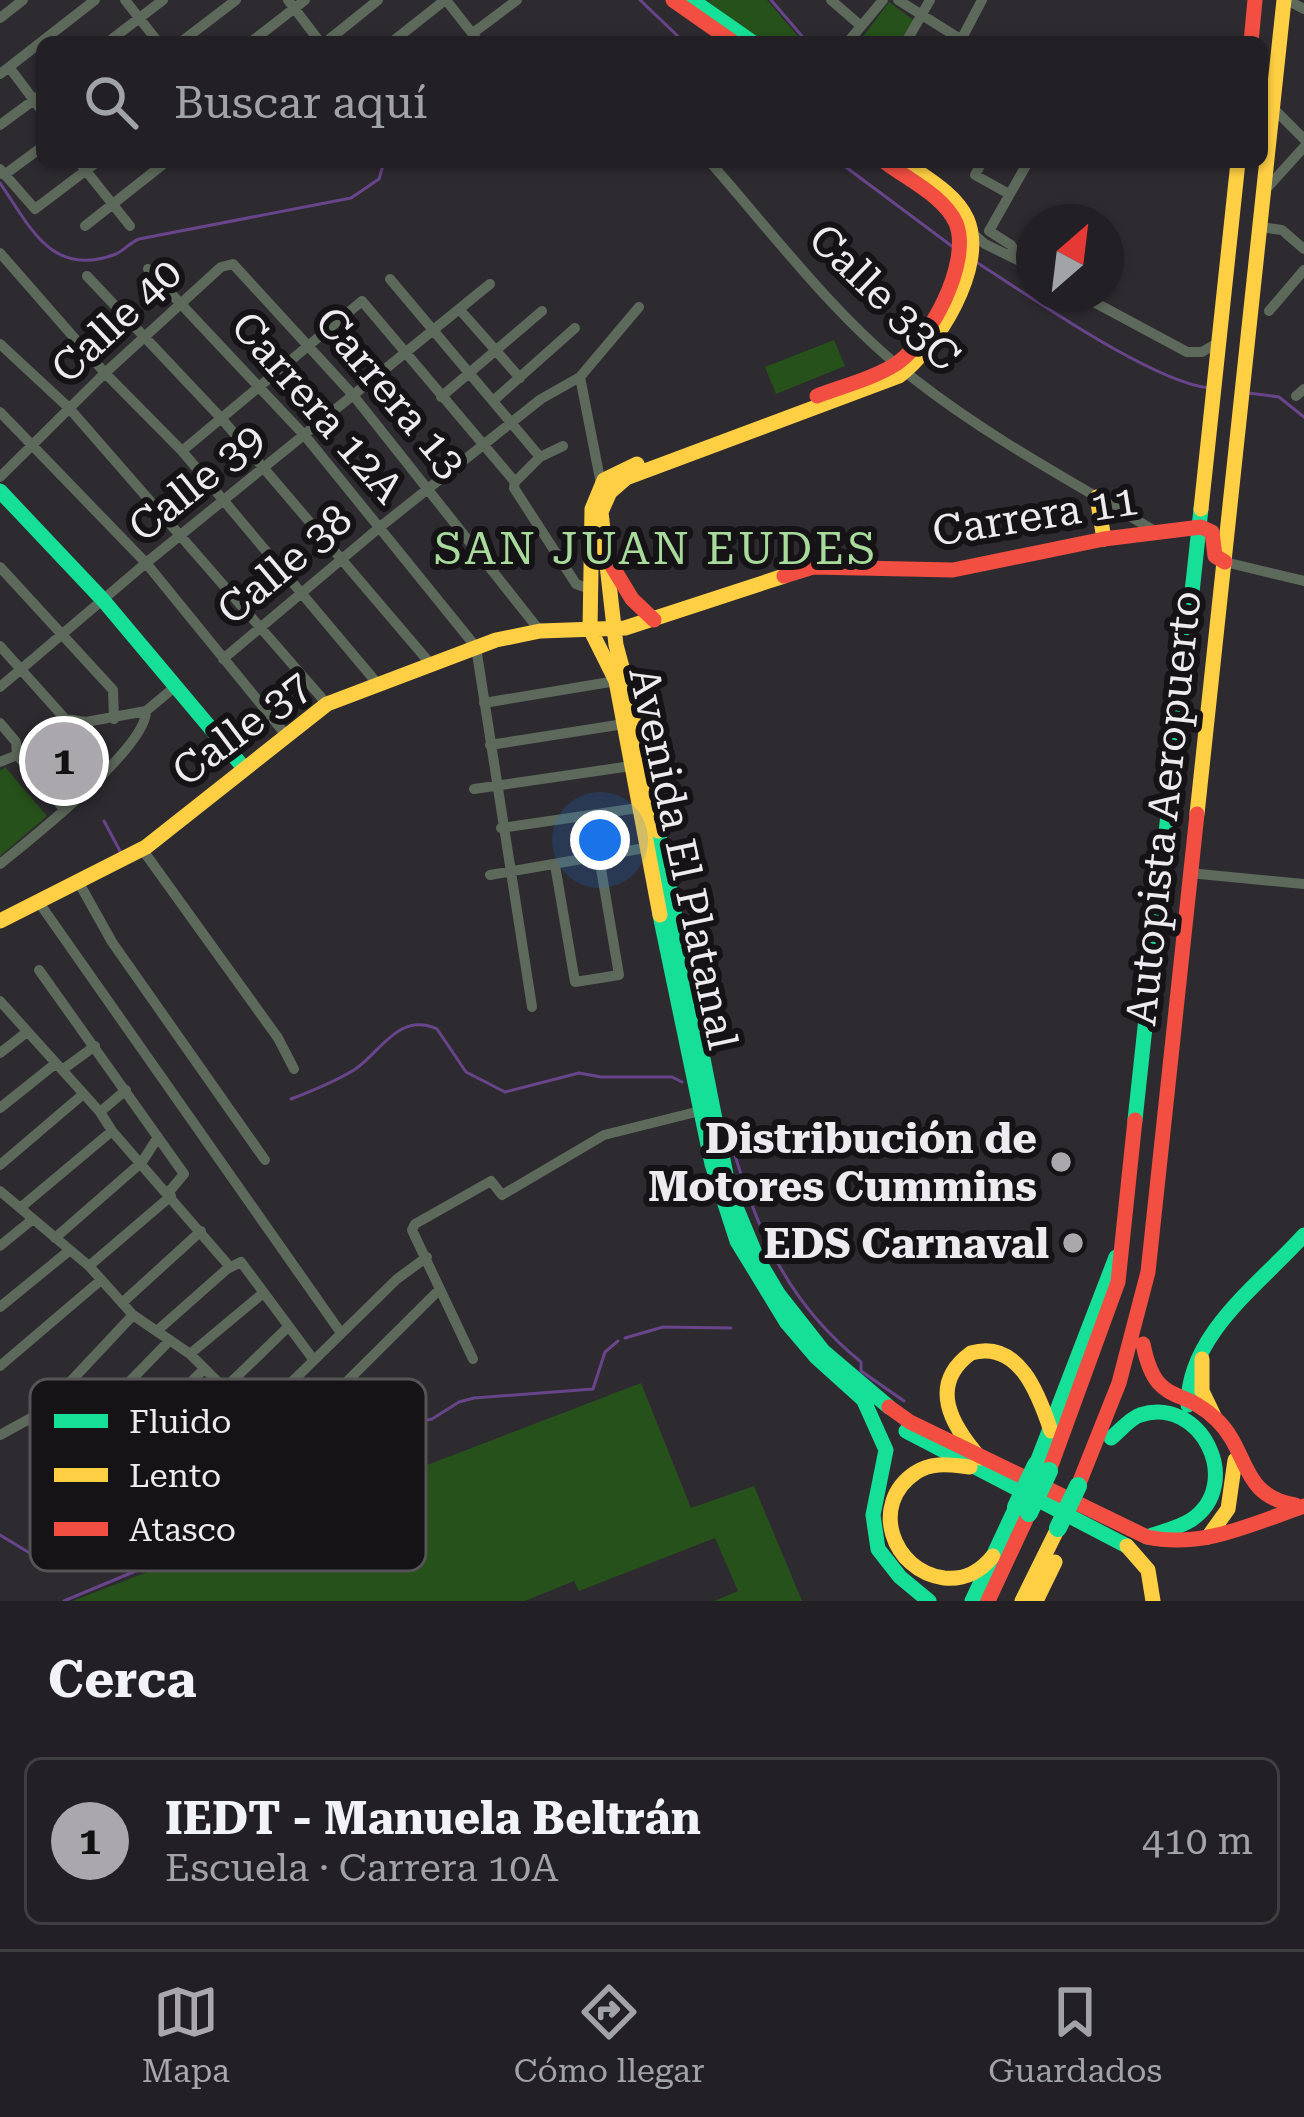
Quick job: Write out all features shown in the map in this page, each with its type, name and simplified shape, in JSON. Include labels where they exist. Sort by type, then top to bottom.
[{"type":"main road","points":[[673,0],[724,36]]},
{"type":"main road","points":[[692,0],[743,36]]},
{"type":"main road","name":"Autopista Aeropuerto","points":[[1035,1599],[1083,1488],[1132,1341],[1148,1272],[1263,193],[1277,162],[1271,106],[1286,0]]},
{"type":"main road","points":[[1251,36],[1254,2]]},
{"type":"main road","points":[[893,168],[972,233]]},
{"type":"main road","points":[[911,168],[950,199],[967,218],[972,233]]},
{"type":"main road","name":"Autopista Aeropuerto","points":[[988,1601],[1118,1282],[1237,168]]},
{"type":"main road","points":[[601,484],[613,472],[901,368],[928,348],[962,272],[961,248],[972,233]]},
{"type":"main road","name":"Avenida El Platanal","points":[[901,368],[626,478],[610,492],[601,512],[615,629],[643,741],[700,1111],[719,1196],[749,1267],[781,1318],[864,1401],[902,1429],[1147,1537],[1170,1542],[1205,1540],[1304,1506]]},
{"type":"main road","name":"Avenida El Platanal","points":[[601,484],[592,509],[590,629],[613,674],[645,848],[698,1037],[729,1190],[768,1279],[823,1351],[869,1393],[975,1462],[1127,1546],[1148,1570],[1153,1601]]},
{"type":"main road","points":[[0,491],[103,600],[244,769]]},
{"type":"main road","points":[[1097,496],[1104,538]]},
{"type":"main road","name":"Carrera 11","points":[[615,629],[813,567],[953,570],[1104,538],[1201,527],[1212,532],[1215,556],[1225,562]]},
{"type":"main road","points":[[605,554],[632,599],[654,620]]},
{"type":"main road","name":"Calle 37","points":[[0,921],[142,849],[327,704],[476,647],[540,631],[615,629]]},
{"type":"main road","points":[[562,630],[590,646],[613,674]]},
{"type":"main road","points":[[1083,1488],[1111,1438],[1143,1344],[1165,1238],[1156,1207]]},
{"type":"main road","points":[[1187,1405],[1186,1385],[1206,1346],[1225,1319],[1304,1235]]},
{"type":"main road","points":[[1042,1468],[1105,1278],[1124,1242]]},
{"type":"main road","points":[[1143,1344],[1149,1372],[1165,1392],[1216,1418]]},
{"type":"main road","name":"Avenida El Platanal","points":[[1206,1346],[1201,1361],[1202,1391],[1234,1451],[1259,1491],[1282,1504],[1304,1506]]},
{"type":"main road","points":[[975,1462],[954,1426],[946,1393],[955,1364],[974,1351],[996,1350],[1016,1363],[1036,1392],[1051,1431]]},
{"type":"main road","points":[[1149,1372],[1172,1380],[1193,1368]]},
{"type":"main road","points":[[864,1401],[886,1450],[873,1533],[887,1563],[929,1601]]},
{"type":"main road","points":[[1111,1438],[1129,1419],[1164,1412],[1189,1420],[1213,1447],[1219,1474],[1208,1507],[1188,1526],[1147,1537]]},
{"type":"main road","points":[[1205,1540],[1231,1499],[1234,1451]]},
{"type":"main road","points":[[975,1462],[944,1462],[910,1476],[894,1497],[890,1532],[907,1563],[939,1579],[974,1574],[993,1556]]},
{"type":"main road","points":[[972,1601],[993,1556],[1023,1510]]},
{"type":"street","points":[[0,17],[23,0]]},
{"type":"street","points":[[49,36],[95,0]]},
{"type":"street","points":[[125,0],[153,36]]},
{"type":"street","points":[[116,36],[163,0]]},
{"type":"street","points":[[190,36],[236,0]]},
{"type":"street","points":[[331,36],[378,0]]},
{"type":"street","points":[[400,36],[446,0],[474,36]]},
{"type":"street","points":[[478,36],[517,0]]},
{"type":"street","points":[[831,0],[861,26]]},
{"type":"street","points":[[853,36],[883,0]]},
{"type":"street","points":[[898,0],[953,36]]},
{"type":"street","points":[[910,36],[930,0]]},
{"type":"street","points":[[961,36],[982,0]]},
{"type":"street","points":[[1286,0],[1304,9]]},
{"type":"street","points":[[258,36],[296,3],[319,36]]},
{"type":"street","points":[[36,46],[4,71],[36,98]]},
{"type":"street","points":[[0,125],[36,103]]},
{"type":"street","points":[[1271,106],[1304,143],[1277,162]]},
{"type":"street","points":[[36,151],[2,172],[32,208],[40,207],[81,168]]},
{"type":"street","points":[[85,168],[130,226]]},
{"type":"street","points":[[85,226],[158,168]]},
{"type":"street","name":"Calle 33C","points":[[715,168],[832,301],[901,368],[996,436],[1155,531]]},
{"type":"street","points":[[977,168],[1010,194]]},
{"type":"street","points":[[1016,259],[972,233],[1010,194],[1025,168]]},
{"type":"street","points":[[1260,227],[1282,230],[1304,250]]},
{"type":"street","points":[[0,253],[105,373],[182,451],[377,683]]},
{"type":"street","name":"Calle 40","points":[[0,478],[105,373],[228,263]]},
{"type":"street","name":"Carrera 13","points":[[228,263],[240,267],[310,344],[540,631]]},
{"type":"street","name":"Carrera 12A","points":[[148,269],[306,436],[476,647]]},
{"type":"street","points":[[1269,311],[1304,270]]},
{"type":"street","points":[[87,276],[221,418],[429,662]]},
{"type":"street","points":[[390,279],[540,457]]},
{"type":"street","name":"Calle 39","points":[[0,687],[490,284]]},
{"type":"street","points":[[182,451],[358,302],[364,302],[515,482]]},
{"type":"street","name":"Calle 38","points":[[223,659],[380,526],[541,399],[580,376],[639,307]]},
{"type":"street","points":[[460,310],[520,378]]},
{"type":"street","points":[[441,397],[542,311]]},
{"type":"street","points":[[1112,312],[1186,352],[1202,352],[1220,343]]},
{"type":"street","points":[[494,401],[575,328]]},
{"type":"street","points":[[0,344],[69,408],[327,704]]},
{"type":"street","points":[[580,376],[601,484]]},
{"type":"street","points":[[0,412],[146,563],[286,736]]},
{"type":"street","points":[[563,446],[540,457],[514,488],[568,572],[590,590]]},
{"type":"street","points":[[1225,562],[1304,581]]},
{"type":"street","points":[[0,567],[113,690],[115,718]]},
{"type":"street","points":[[0,646],[109,768]]},
{"type":"street","points":[[476,647],[532,1007]]},
{"type":"street","points":[[484,703],[613,674]]},
{"type":"street","points":[[0,762],[65,719],[86,722],[146,711],[176,686]]},
{"type":"street","points":[[0,864],[109,768],[145,726],[146,711]]},
{"type":"street","points":[[0,723],[16,742],[17,755],[64,808]]},
{"type":"street","points":[[490,746],[624,724]]},
{"type":"street","points":[[474,789],[631,766]]},
{"type":"street","points":[[501,828],[638,808]]},
{"type":"street","points":[[490,875],[645,848]]},
{"type":"street","points":[[142,849],[278,1038],[294,1069]]},
{"type":"street","points":[[554,865],[575,982],[619,975],[599,857]]},
{"type":"street","points":[[1189,873],[1304,884]]},
{"type":"street","points":[[79,883],[112,942],[265,1160]]},
{"type":"street","points":[[40,904],[341,1333]]},
{"type":"street","points":[[39,970],[184,1174],[169,1194],[89,1267]]},
{"type":"street","points":[[0,1001],[230,1267]]},
{"type":"street","points":[[0,1053],[27,1032]]},
{"type":"street","points":[[0,1108],[94,1046]]},
{"type":"street","points":[[100,1112],[126,1090]]},
{"type":"street","points":[[0,1165],[81,1096]]},
{"type":"street","points":[[473,1359],[412,1227],[491,1181],[502,1195],[604,1135],[700,1111]]},
{"type":"street","points":[[20,1208],[112,1131]]},
{"type":"street","points":[[55,1238],[142,1162],[158,1136]]},
{"type":"street","points":[[0,1191],[89,1267],[133,1315],[190,1354],[215,1379]]},
{"type":"street","points":[[0,1246],[33,1219]]},
{"type":"street","points":[[122,1303],[201,1231]]},
{"type":"street","points":[[0,1307],[70,1250]]},
{"type":"street","points":[[293,1379],[427,1257]]},
{"type":"street","points":[[158,1330],[241,1262],[313,1359]]},
{"type":"street","points":[[0,1366],[101,1280]]},
{"type":"street","points":[[349,1379],[440,1289]]},
{"type":"street","points":[[190,1354],[262,1294]]},
{"type":"street","points":[[72,1379],[133,1315]]},
{"type":"street","points":[[241,1379],[288,1328]]},
{"type":"street","points":[[132,1379],[170,1340]]},
{"type":"street","points":[[194,1379],[204,1369]]},
{"type":"street","points":[[0,1435],[30,1419]]},
{"type":"green space","points":[[706,0],[767,0],[798,36],[753,36]]},
{"type":"green space","points":[[889,2],[915,21],[904,36],[864,36]]},
{"type":"green space","points":[[834,340],[845,366],[776,394],[765,367]]},
{"type":"green space","points":[[5,767],[47,816],[0,856],[0,771]]},
{"type":"green space","points":[[641,1383],[691,1508],[754,1486],[802,1601],[714,1601],[738,1591],[715,1538],[579,1591],[574,1581],[525,1601],[72,1601],[150,1571],[426,1571],[426,1465]]},
{"type":"waterway","points":[[640,0],[678,36]]},
{"type":"waterway","points":[[771,0],[802,36]]},
{"type":"waterway","points":[[0,183],[45,244],[75,260],[94,260],[116,254],[139,239],[351,198],[379,179],[382,168]]},
{"type":"waterway","points":[[847,168],[953,247]]},
{"type":"waterway","points":[[976,262],[1124,354],[1184,382],[1209,388]]},
{"type":"waterway","points":[[1248,393],[1279,397],[1304,417]]},
{"type":"waterway","points":[[104,821],[120,851]]},
{"type":"waterway","points":[[291,1099],[354,1070],[391,1036],[412,1025],[437,1029],[466,1072],[505,1092],[579,1073],[672,1077],[682,1082]]},
{"type":"waterway","points":[[727,1131],[762,1229],[791,1285],[810,1312],[861,1362],[861,1371],[904,1401]]},
{"type":"waterway","points":[[625,1338],[663,1327],[731,1328]]},
{"type":"waterway","points":[[426,1420],[474,1398],[593,1389],[605,1352],[618,1341]]},
{"type":"waterway","points":[[0,1535],[30,1553]]},
{"type":"waterway","points":[[64,1601],[136,1571]]},
{"type":"traffic: fast","points":[[692,0],[743,36]]},
{"type":"traffic: fast","points":[[0,491],[103,600],[244,768]]},
{"type":"traffic: fast","points":[[1135,1120],[1201,509]]},
{"type":"traffic: fast","points":[[658,831],[729,1190],[758,1260],[779,1295],[823,1351],[889,1407]]},
{"type":"traffic: fast","points":[[660,915],[712,1164],[737,1241],[787,1323],[867,1403]]},
{"type":"traffic: fast","points":[[1188,1405],[1191,1379],[1213,1333],[1304,1235]]},
{"type":"traffic: fast","points":[[1036,1465],[1116,1257]]},
{"type":"traffic: fast","points":[[864,1401],[886,1450],[873,1515],[878,1549],[900,1577],[929,1601]]},
{"type":"traffic: fast","points":[[1111,1438],[1136,1417],[1162,1412],[1181,1418],[1209,1446],[1215,1466],[1207,1504],[1186,1523],[1147,1537]]},
{"type":"traffic: fast","points":[[906,1431],[1127,1546]]},
{"type":"traffic: fast","points":[[1016,1507],[1036,1465]]},
{"type":"traffic: fast","points":[[1029,1513],[1049,1471]]},
{"type":"traffic: fast","points":[[1058,1528],[1078,1486]]},
{"type":"traffic: fast","points":[[972,1601],[1016,1507]]},
{"type":"traffic: slow","points":[[1268,150],[1284,0]]},
{"type":"traffic: slow","points":[[658,831],[642,741],[616,645],[601,512],[610,492],[626,478],[899,376],[913,363],[955,305],[972,238],[955,202],[912,168]]},
{"type":"traffic: slow","points":[[1201,509],[1237,168]]},
{"type":"traffic: slow","points":[[1197,814],[1266,168]]},
{"type":"traffic: slow","points":[[637,464],[604,480],[592,509],[590,629],[616,681],[660,915]]},
{"type":"traffic: slow","points":[[1097,497],[1104,539]]},
{"type":"traffic: slow","points":[[0,921],[146,847],[327,704],[496,640],[540,631],[625,628],[784,576]]},
{"type":"traffic: slow","points":[[980,1458],[948,1406],[950,1378],[971,1353],[988,1351],[1014,1362],[1033,1387],[1051,1431]]},
{"type":"traffic: slow","points":[[1202,1359],[1202,1391],[1214,1416]]},
{"type":"traffic: slow","points":[[1208,1537],[1228,1509],[1235,1460]]},
{"type":"traffic: slow","points":[[970,1467],[935,1465],[915,1473],[893,1502],[893,1534],[911,1563],[944,1578],[972,1574],[993,1556]]},
{"type":"traffic: slow","points":[[1022,1601],[1058,1528]]},
{"type":"traffic: slow","points":[[1127,1546],[1148,1570],[1153,1601]]},
{"type":"traffic: slow","points":[[1036,1601],[1055,1562]]},
{"type":"traffic: jam","points":[[673,0],[724,36]]},
{"type":"traffic: jam","points":[[1252,36],[1255,0]]},
{"type":"traffic: jam","points":[[817,396],[877,374],[909,353],[934,320],[953,279],[958,259],[956,223],[934,196],[894,168]]},
{"type":"traffic: jam","points":[[784,576],[813,567],[953,570],[1104,539],[1201,527],[1212,532],[1215,556],[1225,562]]},
{"type":"traffic: jam","points":[[609,561],[632,599],[654,620]]},
{"type":"traffic: jam","points":[[1078,1486],[1119,1383],[1148,1272],[1197,814]]},
{"type":"traffic: jam","points":[[1049,1471],[1118,1282],[1135,1120]]},
{"type":"traffic: jam","points":[[1143,1344],[1162,1387],[1217,1420],[1254,1482],[1277,1500],[1295,1505]]},
{"type":"traffic: jam","points":[[889,1407],[910,1422],[1147,1537],[1207,1537],[1304,1506]]},
{"type":"traffic: jam","points":[[988,1601],[1029,1513]]},
{"type":"place","name":"IEDT - Manuela Beltrán","points":[[64,761]]},
{"type":"place","name":"Distribución de Motores Cummins","points":[[1061,1162]]},
{"type":"place","name":"EDS Carnaval","points":[[1073,1243]]},
{"type":"district","name":"SAN JUAN EUDES","points":[[656,548]]}]
